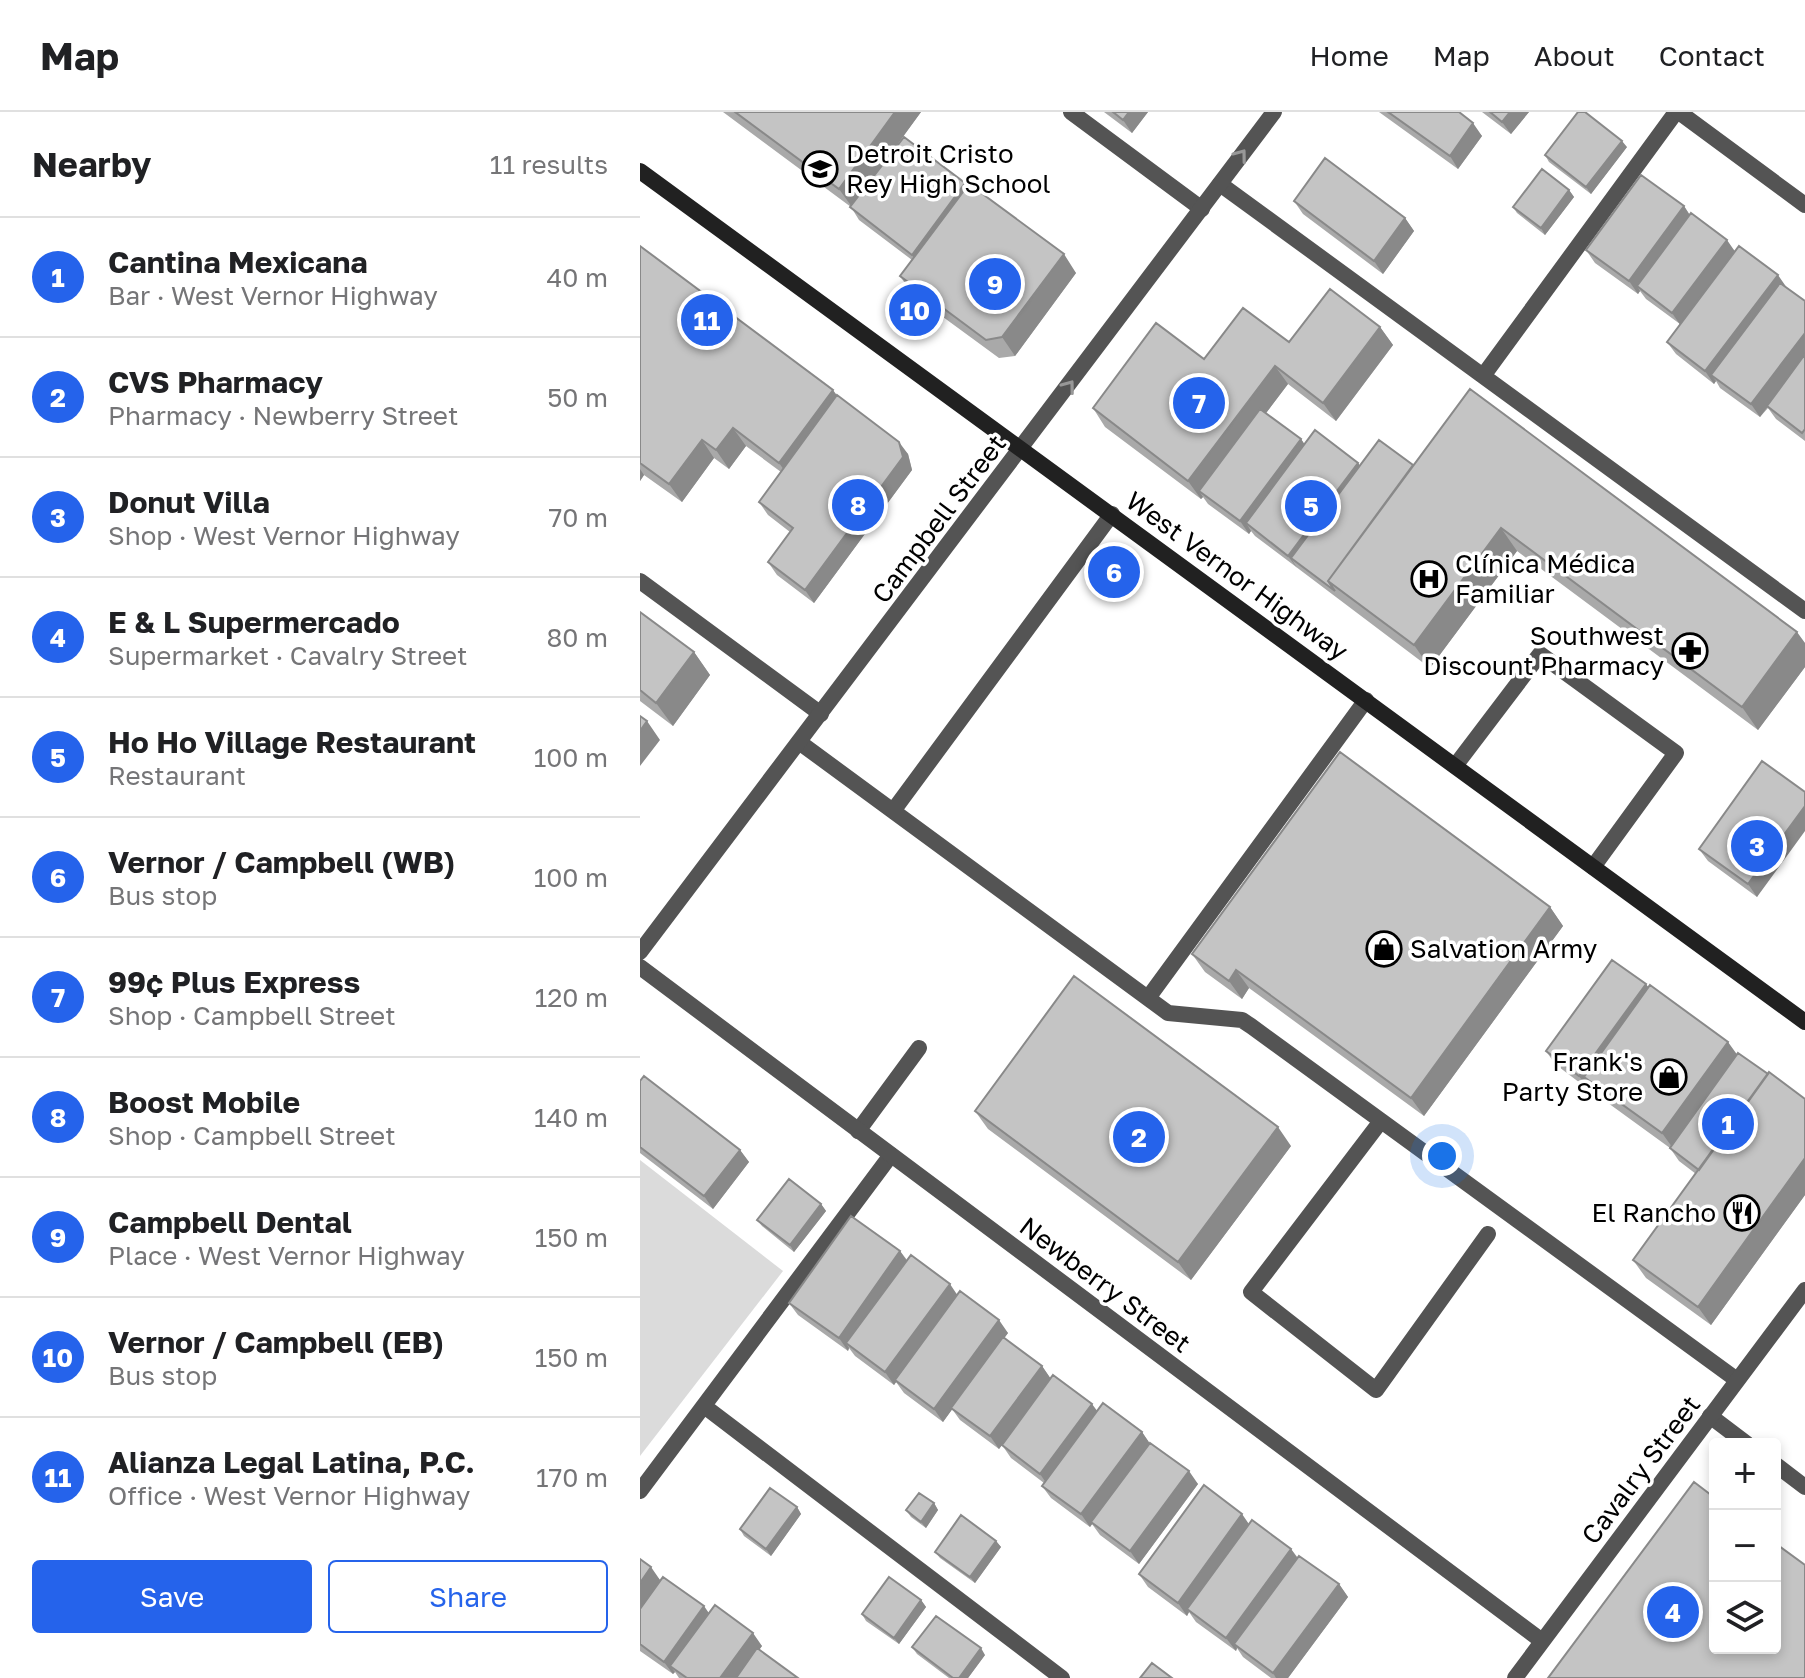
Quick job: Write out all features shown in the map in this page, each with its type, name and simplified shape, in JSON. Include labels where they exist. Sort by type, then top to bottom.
[{"type":"street","points":[[1071,112],[1202,209]]},
{"type":"street","name":"Campbell Street","points":[[640,952],[1274,112]]},
{"type":"street","points":[[1483,376],[1677,112],[1805,205]]},
{"type":"street","name":"West Vernor Highway","points":[[640,171],[1805,1022]]},
{"type":"street","points":[[1220,184],[1805,611]]},
{"type":"street","points":[[893,811],[1112,514]]},
{"type":"street","points":[[640,581],[821,714]]},
{"type":"street","points":[[1455,766],[1540,654],[1664,744],[1676,753],[1593,867]]},
{"type":"street","points":[[1148,998],[1366,700]]},
{"type":"street","points":[[799,742],[1168,1013],[1242,1020],[1737,1380]]},
{"type":"street","name":"Newberry Street","points":[[640,967],[1542,1641]]},
{"type":"street","points":[[858,1131],[919,1048]]},
{"type":"street","points":[[1381,1121],[1251,1292],[1376,1390],[1488,1234]]},
{"type":"street","points":[[640,1491],[891,1155]]},
{"type":"street","name":"Cavalry Street","points":[[1515,1678],[1805,1290]]},
{"type":"street","points":[[704,1406],[1062,1678]]},
{"type":"street","points":[[1710,1416],[1739,1438]]},
{"type":"street","points":[[1781,1469],[1805,1487]]},
{"type":"shaded area","points":[[640,1160],[783,1271],[640,1456]]},
{"type":"building","name":"Detroit Cristo Rey High School","points":[[735,112],[895,112],[839,189]]},
{"type":"building","points":[[1113,112],[1129,112],[1123,120]]},
{"type":"building","points":[[1388,112],[1459,112],[1473,123],[1450,156]]},
{"type":"building","points":[[1490,112],[1510,112],[1502,122]]},
{"type":"building","points":[[1578,112],[1585,112],[1622,141],[1586,187],[1545,155]]},
{"type":"building","points":[[904,137],[965,183],[912,255],[850,207]]},
{"type":"building","points":[[1325,158],[1405,218],[1374,261],[1294,201]]},
{"type":"building","points":[[1542,169],[1569,190],[1541,228],[1513,207]]},
{"type":"building","points":[[1641,175],[1684,206],[1629,281],[1586,250]]},
{"type":"building","points":[[969,184],[1064,254],[1002,337],[986,340],[900,276]]},
{"type":"building","points":[[1691,213],[1727,240],[1672,313],[1637,286]]},
{"type":"building","points":[[640,246],[833,390],[779,463],[733,428],[716,450],[702,440],[669,484],[640,463]]},
{"type":"building","points":[[1739,246],[1778,275],[1705,371],[1667,342]]},
{"type":"building","points":[[1780,283],[1805,301],[1805,333],[1751,404],[1711,375]]},
{"type":"building","points":[[1330,289],[1380,327],[1323,403],[1275,366],[1188,481],[1093,408],[1156,323],[1204,359],[1243,308],[1289,342]]},
{"type":"building","points":[[1805,354],[1805,429],[1802,433],[1767,406]]},
{"type":"building","points":[[1470,389],[1797,632],[1742,707],[1501,528],[1414,645],[1328,581]]},
{"type":"building","points":[[837,395],[899,442],[903,457],[805,590],[768,562],[793,528],[759,502]]},
{"type":"building","points":[[1260,409],[1301,439],[1240,521],[1199,491]]},
{"type":"building","points":[[1315,430],[1358,463],[1288,556],[1246,523]]},
{"type":"building","points":[[1379,440],[1413,465],[1328,581],[1335,591],[1291,558]]},
{"type":"building","points":[[640,612],[694,652],[656,703],[640,690]]},
{"type":"building","points":[[640,716],[647,721],[640,731]]},
{"type":"building","name":"Salvation Army","points":[[1340,752],[1550,907],[1411,1098],[1236,970],[1229,981],[1192,954]]},
{"type":"building","points":[[1762,761],[1805,792],[1805,806],[1748,884],[1699,849]]},
{"type":"building","points":[[1612,960],[1646,984],[1579,1076],[1546,1051]]},
{"type":"building","points":[[1074,976],[1278,1127],[1178,1262],[975,1111]]},
{"type":"building","name":"Frank's Party Store","points":[[1650,985],[1728,1042],[1662,1133],[1584,1077]]},
{"type":"building","points":[[1738,1053],[1768,1074],[1699,1170],[1670,1148]]},
{"type":"building","name":"El Rancho","points":[[1769,1072],[1805,1099],[1805,1158],[1698,1307],[1633,1260]]},
{"type":"building","points":[[644,1076],[740,1150],[704,1196],[640,1147],[640,1081]]},
{"type":"building","points":[[789,1179],[821,1204],[790,1245],[757,1220]]},
{"type":"building","points":[[851,1216],[900,1251],[839,1338],[789,1303]]},
{"type":"building","points":[[911,1255],[950,1284],[885,1372],[846,1343]]},
{"type":"building","points":[[960,1291],[999,1320],[934,1409],[895,1380]]},
{"type":"building","points":[[1003,1337],[1042,1366],[990,1436],[951,1408]]},
{"type":"building","points":[[1053,1375],[1092,1404],[1040,1474],[1002,1445]]},
{"type":"building","points":[[1103,1403],[1142,1432],[1081,1514],[1042,1486]]},
{"type":"building","points":[[1150,1443],[1189,1471],[1130,1551],[1091,1522]]},
{"type":"building","points":[[1694,1482],[1709,1493],[1709,1654],[1781,1654],[1781,1547],[1805,1565],[1805,1678],[1548,1678]]},
{"type":"building","points":[[1204,1485],[1242,1514],[1178,1603],[1139,1574]]},
{"type":"building","points":[[770,1488],[797,1507],[766,1549],[740,1529]]},
{"type":"building","points":[[919,1493],[934,1503],[921,1522],[906,1510]]},
{"type":"building","points":[[961,1515],[996,1541],[970,1577],[935,1552]]},
{"type":"building","points":[[1252,1520],[1291,1549],[1226,1638],[1187,1609]]},
{"type":"building","points":[[1299,1556],[1339,1584],[1273,1673],[1234,1644]]},
{"type":"building","points":[[640,1559],[651,1567],[640,1583]]},
{"type":"building","points":[[663,1577],[704,1606],[664,1662],[640,1644],[640,1609]]},
{"type":"building","points":[[889,1577],[921,1600],[894,1638],[862,1614]]},
{"type":"building","points":[[715,1605],[753,1633],[720,1678],[687,1678],[670,1666]]},
{"type":"building","points":[[936,1616],[981,1648],[959,1678],[953,1678],[912,1647]]},
{"type":"building","points":[[757,1648],[798,1678],[736,1678]]},
{"type":"building","points":[[1152,1663],[1172,1678],[1140,1678]]},
{"type":"place","name":"Detroit Cristo Rey High School","points":[[820,169]]},
{"type":"place","name":"Campbell Dental","points":[[995,284]]},
{"type":"place","name":"Vernor / Campbell (EB)","points":[[915,310]]},
{"type":"place","name":"Alianza Legal Latina, P.C.","points":[[707,320]]},
{"type":"place","name":"99¢ Plus Express","points":[[1199,403]]},
{"type":"place","name":"Boost Mobile","points":[[858,505]]},
{"type":"place","name":"Ho Ho Village Restaurant","points":[[1311,506]]},
{"type":"place","name":"Vernor / Campbell (WB)","points":[[1114,572]]},
{"type":"place","name":"Clínica Médica Familiar","points":[[1429,579]]},
{"type":"place","name":"Southwest Discount Pharmacy","points":[[1690,651]]},
{"type":"place","name":"Donut Villa","points":[[1757,846]]},
{"type":"place","name":"Salvation Army","points":[[1384,949]]},
{"type":"place","name":"Frank's Party Store","points":[[1669,1077]]},
{"type":"place","name":"Cantina Mexicana","points":[[1728,1124]]},
{"type":"place","name":"CVS Pharmacy","points":[[1139,1137]]},
{"type":"place","name":"El Rancho","points":[[1742,1213]]},
{"type":"place","name":"E & L Supermercado","points":[[1673,1612]]}]
